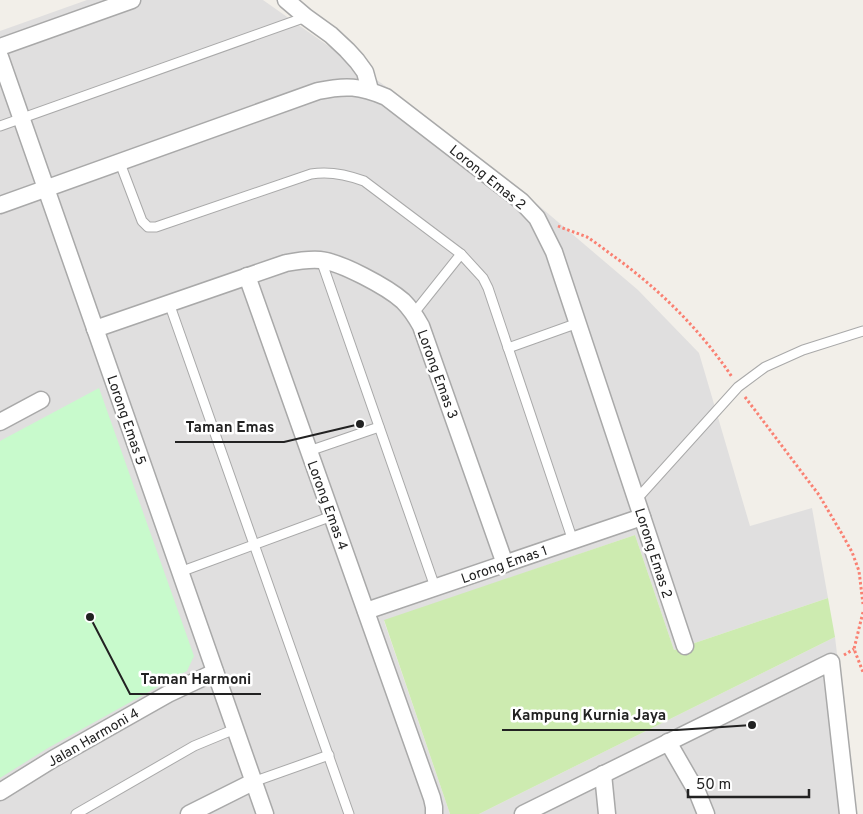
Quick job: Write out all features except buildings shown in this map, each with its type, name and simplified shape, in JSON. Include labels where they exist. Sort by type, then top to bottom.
[{"type":"street","points":[[0,46],[132,0]]},
{"type":"street","points":[[286,0],[306,17],[332,34],[357,61],[364,72],[370,90]]},
{"type":"street","name":"Lorong Emas 5","points":[[0,58],[265,814]]},
{"type":"street","name":"Lorong Emas 2","points":[[0,205],[318,91],[336,87],[352,87],[370,90],[386,97],[521,201],[537,218],[554,252],[685,646]]},
{"type":"street","name":"Lorong Emas 3","points":[[95,329],[286,263],[303,260],[321,260],[336,264],[372,281],[402,301],[414,313],[421,326],[505,564]]},
{"type":"street","name":"Lorong Emas 4","points":[[247,276],[432,798],[434,814]]},
{"type":"street","points":[[0,422],[41,400]]},
{"type":"street","name":"Lorong Emas 1","points":[[366,611],[642,518]]},
{"type":"street","points":[[523,814],[830,662],[848,814]]},
{"type":"street","name":"Jalan Harmoni 4","points":[[0,792],[168,694],[215,672]]},
{"type":"street","points":[[668,742],[698,794],[706,814]]},
{"type":"street","points":[[603,774],[607,814]]},
{"type":"street","points":[[189,814],[253,782]]},
{"type":"lane","points":[[0,126],[306,17]]},
{"type":"lane","points":[[120,162],[142,222],[148,227],[156,227],[311,174],[319,173],[364,181],[461,254],[478,272],[488,288],[574,540]]},
{"type":"lane","points":[[414,313],[461,254]]},
{"type":"lane","points":[[321,260],[434,588]]},
{"type":"lane","points":[[169,303],[349,814]]},
{"type":"lane","points":[[508,348],[578,323]]},
{"type":"lane","points":[[636,500],[738,387],[764,367],[803,350],[863,331]]},
{"type":"lane","points":[[309,451],[379,427]]},
{"type":"lane","points":[[180,572],[332,516]]},
{"type":"lane","points":[[76,814],[88,811],[194,746],[235,729]]},
{"type":"lane","points":[[253,782],[329,755]]},
{"type":"path","points":[[863,612],[854,649],[863,672]]},
{"type":"shaded area","points":[[87,0],[263,0],[391,90],[531,199],[638,290],[699,353],[750,526],[812,508],[828,598],[674,650],[635,535],[384,621],[450,814],[0,814],[0,31]]},
{"type":"shaded area","points":[[835,637],[856,814],[479,814]]},
{"type":"green space","points":[[99,388],[194,656],[187,671],[48,748],[0,778],[0,441]]},
{"type":"green space","points":[[635,535],[674,650],[828,598],[835,637],[479,814],[450,814],[384,620]]},
{"type":"place","name":"Taman Emas","points":[[360,424]]},
{"type":"place","name":"Taman Harmoni","points":[[90,617]]},
{"type":"place","name":"Kampung Kurnia Jaya","points":[[752,725]]}]
